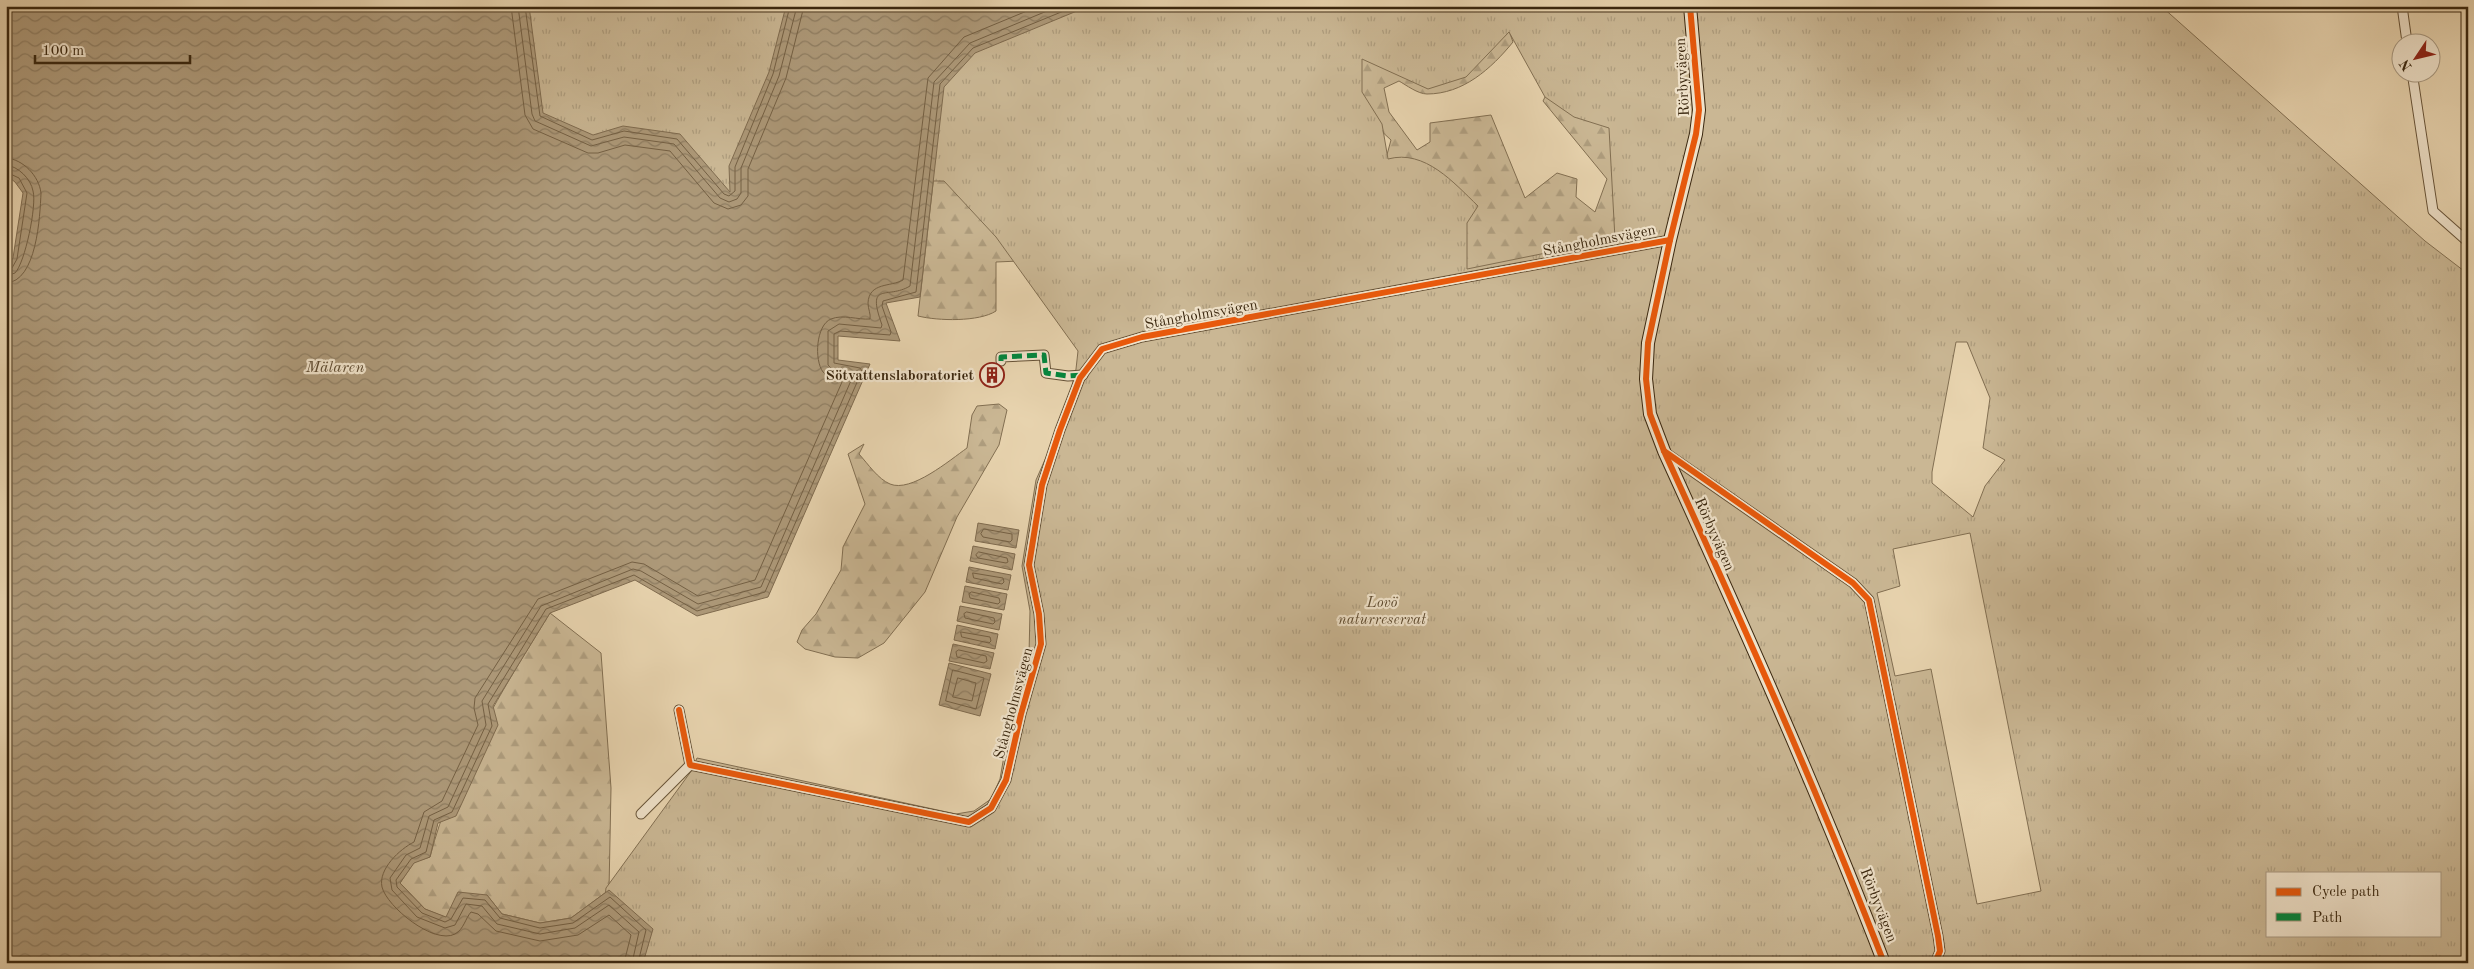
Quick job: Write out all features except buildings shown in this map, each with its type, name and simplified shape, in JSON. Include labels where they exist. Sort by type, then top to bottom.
[{"type":"street","name":"Rörbyvägen","points":[[1690,6],[1699,110],[1696,134],[1670,240],[1648,343],[1646,380],[1650,414],[1664,451],[1778,703],[1839,845],[1884,963]]},
{"type":"street","points":[[2402,6],[2406,32]]},
{"type":"street","points":[[2414,82],[2433,210],[2468,242]]},
{"type":"street","name":"Stångholmsvägen","points":[[690,765],[969,822],[991,808],[1006,780],[1020,714],[1041,644],[1040,614],[1028,565],[1042,486],[1060,430],[1082,375],[1102,349],[1142,337],[1670,240]]},
{"type":"street","points":[[1001,361],[1001,357],[1044,355],[1046,373],[1068,376],[1082,375]]},
{"type":"street","points":[[1664,451],[1853,583],[1869,600],[1938,936],[1940,951],[1935,963]]},
{"type":"street","points":[[641,814],[690,765],[679,710]]},
{"type":"green space","name":"Lovö naturreservat","points":[[224,6],[2161,6],[2425,241],[2468,274],[2468,963],[224,963]],"holes":[[[1509,32],[1545,97],[1574,117],[1609,128],[1615,239],[1467,269],[1467,223],[1478,206],[1449,178],[1426,163],[1402,157],[1388,159],[1382,124],[1362,92],[1362,59],[1428,89],[1466,77]],[[896,181],[944,181],[996,237],[1078,351],[1076,369],[1066,412],[1036,480],[1022,566],[1030,611],[1029,655],[1014,698],[1000,779],[991,799],[974,811],[956,814],[697,758],[692,770],[606,888],[600,938],[385,925],[447,753],[553,589]],[[1956,342],[1967,342],[1990,398],[1983,448],[2005,460],[1985,486],[1973,517],[1932,483],[1932,472]],[[1970,533],[2041,891],[1977,904],[1931,669],[1895,676],[1877,593],[1900,586],[1893,549]]]},
{"type":"green space","points":[[1500,6],[1513,42],[1495,62],[1475,78],[1453,90],[1424,94],[1399,81],[1384,88],[1389,112],[1417,150],[1430,142],[1430,123],[1491,115],[1525,198],[1557,173],[1577,179],[1576,197],[1595,212],[1607,179],[1543,101],[1552,83],[1635,132],[1615,241],[1462,272],[1385,162],[1391,140],[1365,116],[1020,261],[996,262],[996,311],[989,315],[958,320],[918,316],[944,87]]},
{"type":"green space","points":[[999,404],[1007,410],[999,445],[957,517],[925,592],[884,643],[858,658],[835,657],[805,649],[797,642],[802,630],[816,614],[841,570],[843,547],[865,504],[848,454],[864,444],[859,454],[881,479],[899,486],[908,484],[930,474],[967,448],[972,415],[977,406]]},
{"type":"green space","points":[[550,613],[601,653],[611,788],[609,890],[571,918],[540,923],[502,914],[487,895],[447,918],[425,909],[400,883],[414,862],[430,857],[451,793],[465,762],[497,701]]},
{"type":"water","name":"Mälaren","points":[[6,6],[529,6],[543,113],[593,135],[623,126],[680,134],[730,192],[729,166],[769,72],[786,6],[1089,6],[975,53],[944,87],[920,297],[886,303],[900,341],[838,336],[838,360],[870,364],[768,597],[697,616],[635,580],[550,613],[493,706],[498,725],[456,816],[438,823],[430,857],[414,863],[400,883],[425,909],[446,917],[458,892],[487,895],[502,914],[540,923],[571,918],[609,890],[653,929],[643,963],[6,963],[6,268],[13,258],[23,193],[15,182],[6,175]]},
{"type":"water","points":[[978,523],[1019,530],[1016,548],[975,541]]},
{"type":"water","points":[[973,546],[1015,554],[1012,570],[970,561]]},
{"type":"water","points":[[969,567],[1011,575],[1008,590],[966,582]]},
{"type":"water","points":[[965,586],[1007,594],[1004,610],[962,602]]},
{"type":"water","points":[[960,606],[1002,614],[999,630],[957,621]]},
{"type":"water","points":[[957,625],[998,634],[995,649],[954,640]]},
{"type":"water","points":[[953,644],[994,653],[990,669],[949,661]]},
{"type":"water","points":[[949,663],[991,674],[980,716],[939,705]]},
{"type":"marked path","points":[[1001,361],[1001,357],[1044,355],[1046,373],[1068,376],[1083,375]]},
{"type":"cycle path","points":[[1690,6],[1699,110],[1696,134],[1670,240],[1648,343],[1646,379],[1650,414],[1664,451],[1750,641],[1805,769],[1884,963]]},
{"type":"cycle path","points":[[679,710],[690,765],[969,822],[991,808],[1006,780],[1021,714],[1041,644],[1039,614],[1029,565],[1042,485],[1080,378],[1102,349],[1142,337],[1670,240]]},
{"type":"cycle path","points":[[1664,451],[1853,583],[1869,600],[1938,936],[1940,951],[1935,963]]},
{"type":"place","name":"Sötvattenslaboratoriet","points":[[992,375]]}]
